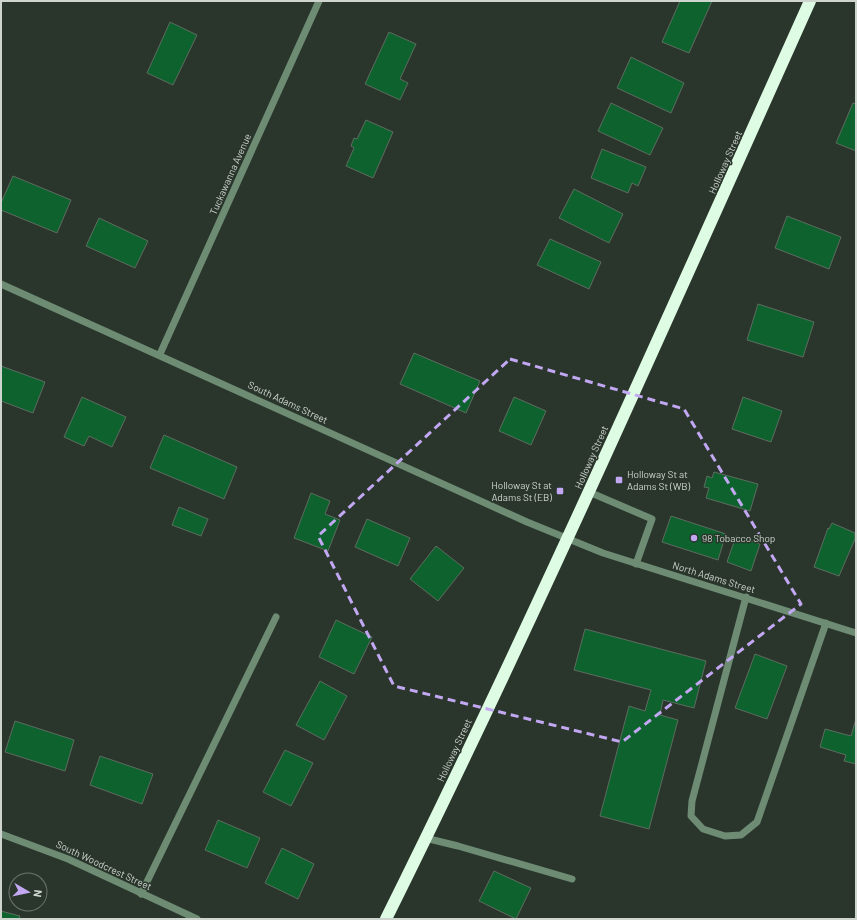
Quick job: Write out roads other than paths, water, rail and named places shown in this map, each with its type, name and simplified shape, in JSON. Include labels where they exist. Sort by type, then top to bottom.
[{"type":"highway","name":"Holloway Street","points":[[386,919],[426,838],[566,538],[589,492],[810,1]]},
{"type":"street","name":"Tuckawanna Avenue","points":[[160,354],[319,1]]},
{"type":"street","name":"South Adams Street","points":[[1,284],[160,354],[527,522],[566,538]]},
{"type":"street","points":[[589,492],[652,519],[636,564]]},
{"type":"street","name":"North Adams Street","points":[[566,538],[636,564],[856,633]]},
{"type":"street","points":[[746,598],[692,801],[691,816],[703,829],[710,832],[725,836],[740,835],[757,822],[826,623]]},
{"type":"street","points":[[141,894],[276,617]]},
{"type":"street","name":"South Woodcrest Street","points":[[1,834],[68,859],[197,919]]},
{"type":"street","points":[[426,838],[572,879]]},
{"type":"place","name":"Holloway St at Adams St (WB)","points":[[619,480]]},
{"type":"place","name":"Holloway St at Adams St (EB)","points":[[560,491]]},
{"type":"place","name":"98 Tobacco Shop","points":[[694,538]]}]
